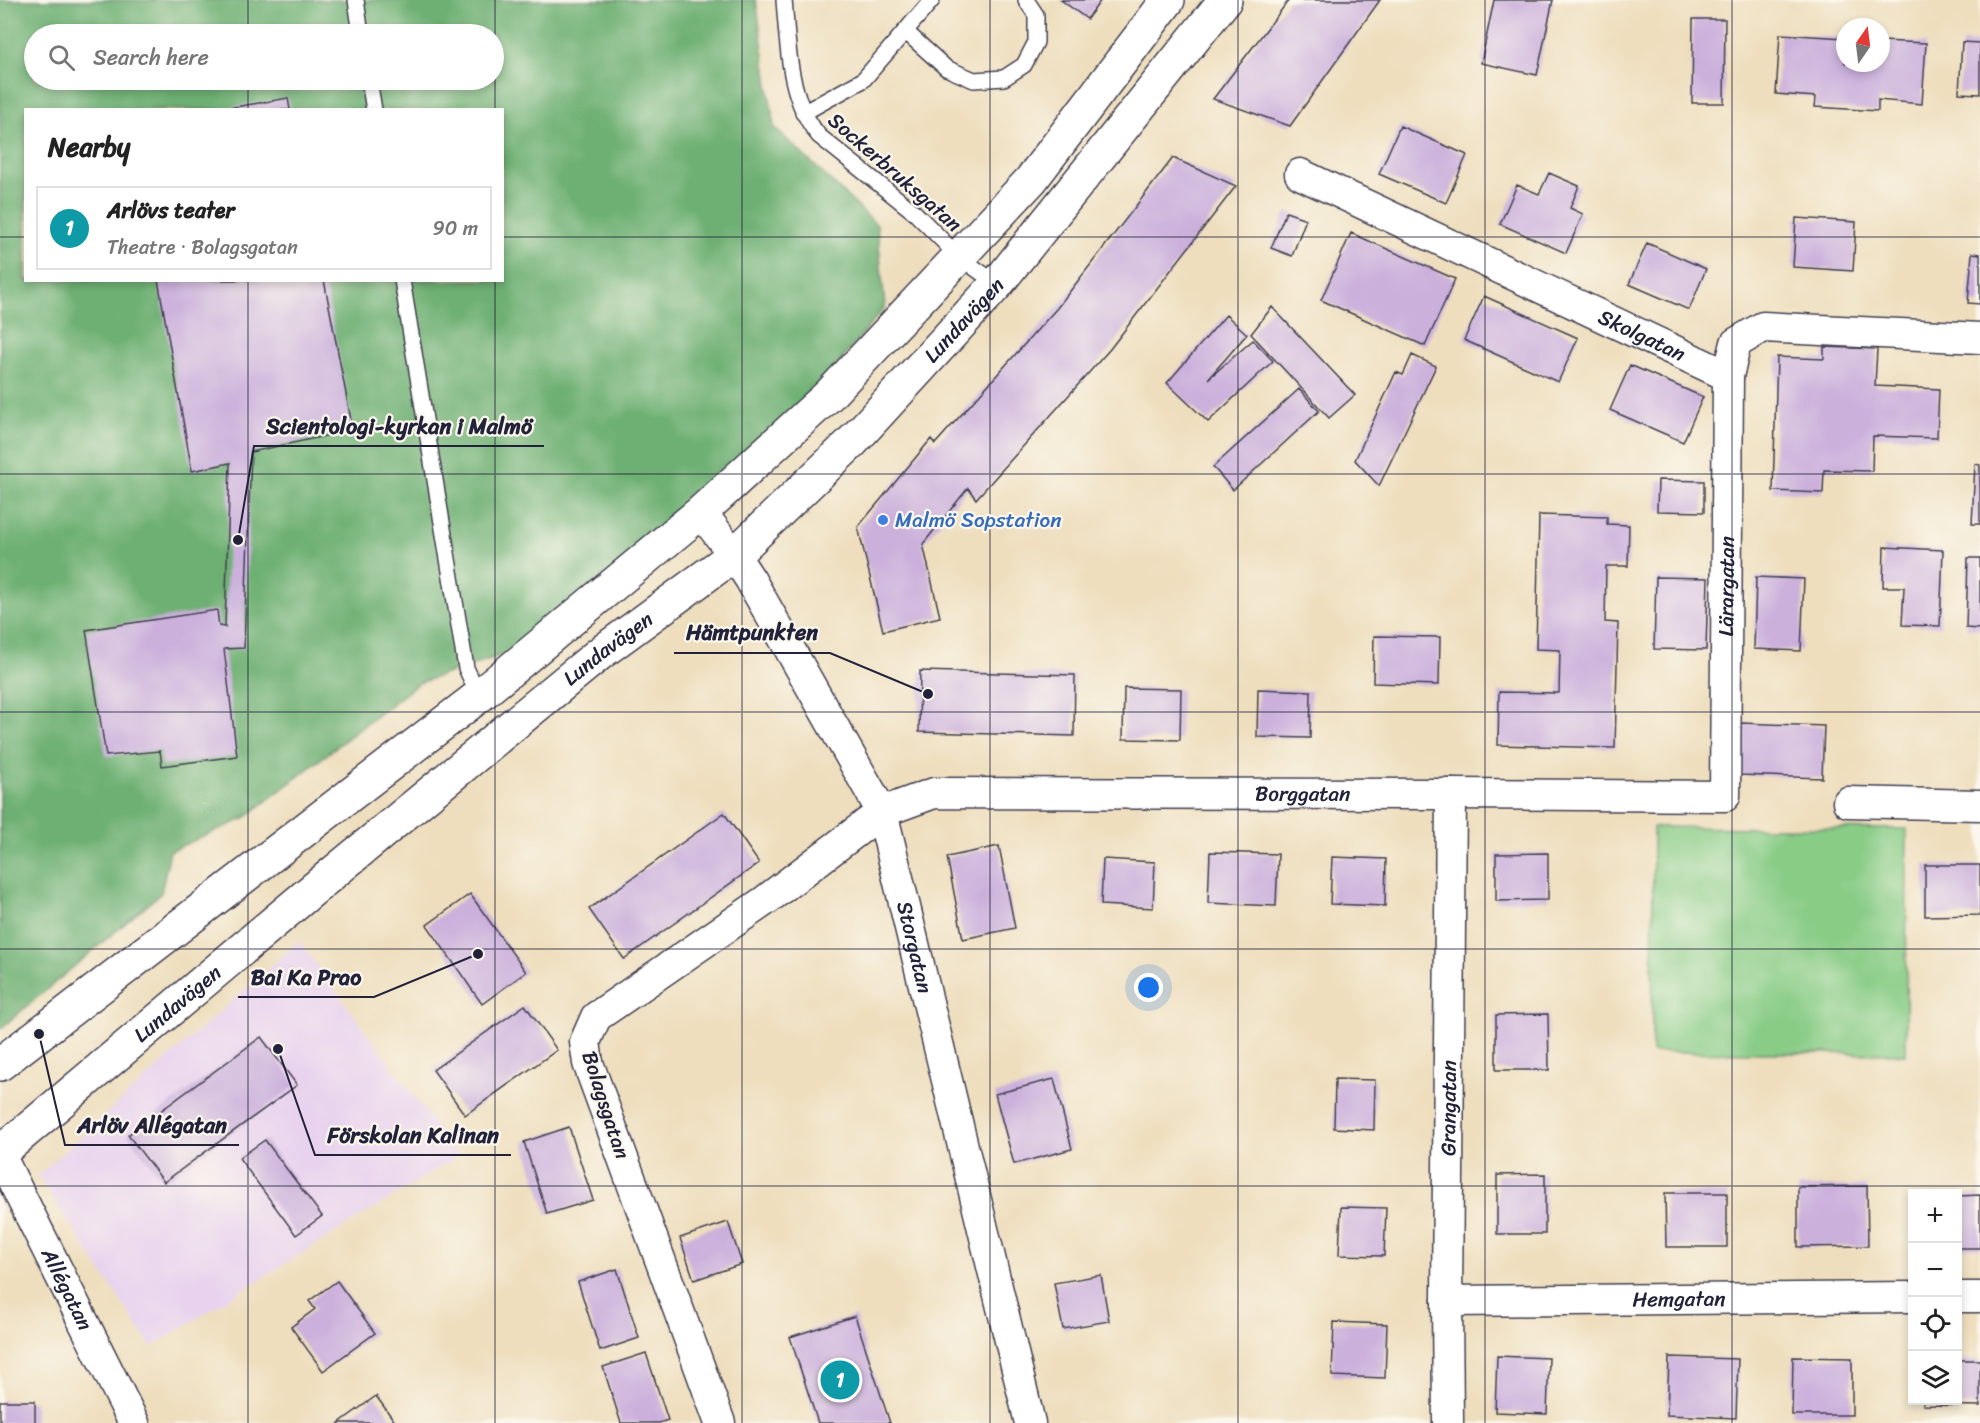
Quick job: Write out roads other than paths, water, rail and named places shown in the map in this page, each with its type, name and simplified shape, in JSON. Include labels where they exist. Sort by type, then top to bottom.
[{"type":"main road","name":"Lundavägen","points":[[0,1064],[479,696],[701,512],[829,395],[958,255],[1031,180],[1168,0]]},
{"type":"main road","name":"Lundavägen","points":[[0,1154],[328,877],[599,654],[734,555],[852,442],[997,284],[1225,0]]},
{"type":"street","name":"Skolgatan","points":[[1300,174],[1728,376]]},
{"type":"street","points":[[1728,376],[1736,343],[1763,327],[1980,338]]},
{"type":"street","name":"Lärargatan","points":[[1725,796],[1728,376]]},
{"type":"street","name":"Storgatan","points":[[701,512],[734,555],[882,812],[1030,1423]]},
{"type":"street","name":"Borggatan","points":[[882,812],[934,793],[1725,796]]},
{"type":"street","name":"Grangatan","points":[[1448,1423],[1451,794]]},
{"type":"street","points":[[1848,802],[1980,805]]},
{"type":"street","name":"Bolagsgatan","points":[[720,1423],[588,1063],[585,1042],[596,1017],[766,900],[882,812]]},
{"type":"street","name":"Allégatan","points":[[0,1154],[135,1423]]},
{"type":"street","name":"Hemgatan","points":[[1447,1301],[1908,1297]]},
{"type":"street","points":[[1962,1297],[1980,1297]]},
{"type":"lane","points":[[356,0],[360,24]]},
{"type":"lane","name":"Sockerbruksgatan","points":[[784,0],[794,84],[807,122],[819,136],[914,212],[958,255],[997,284]]},
{"type":"lane","points":[[803,113],[863,80],[932,0]]},
{"type":"lane","points":[[905,31],[946,68],[974,81],[1004,78],[1024,64],[1036,42],[1036,15],[1026,0]]},
{"type":"lane","points":[[371,90],[374,108]]},
{"type":"lane","points":[[402,282],[466,668],[479,696]]},
{"type":"place","name":"Malmö Sopstation","points":[[883,520]]},
{"type":"place","name":"Scientologi-kyrkan i Malmö","points":[[238,540]]},
{"type":"place","name":"Hämtpunkten","points":[[928,694]]},
{"type":"place","name":"Bai Ka Prao","points":[[478,954]]},
{"type":"place","name":"Arlöv Allégatan","points":[[39,1034]]},
{"type":"place","name":"Förskolan Kalinan","points":[[278,1049]]},
{"type":"place","name":"Arlövs teater","points":[[840,1380]]}]
